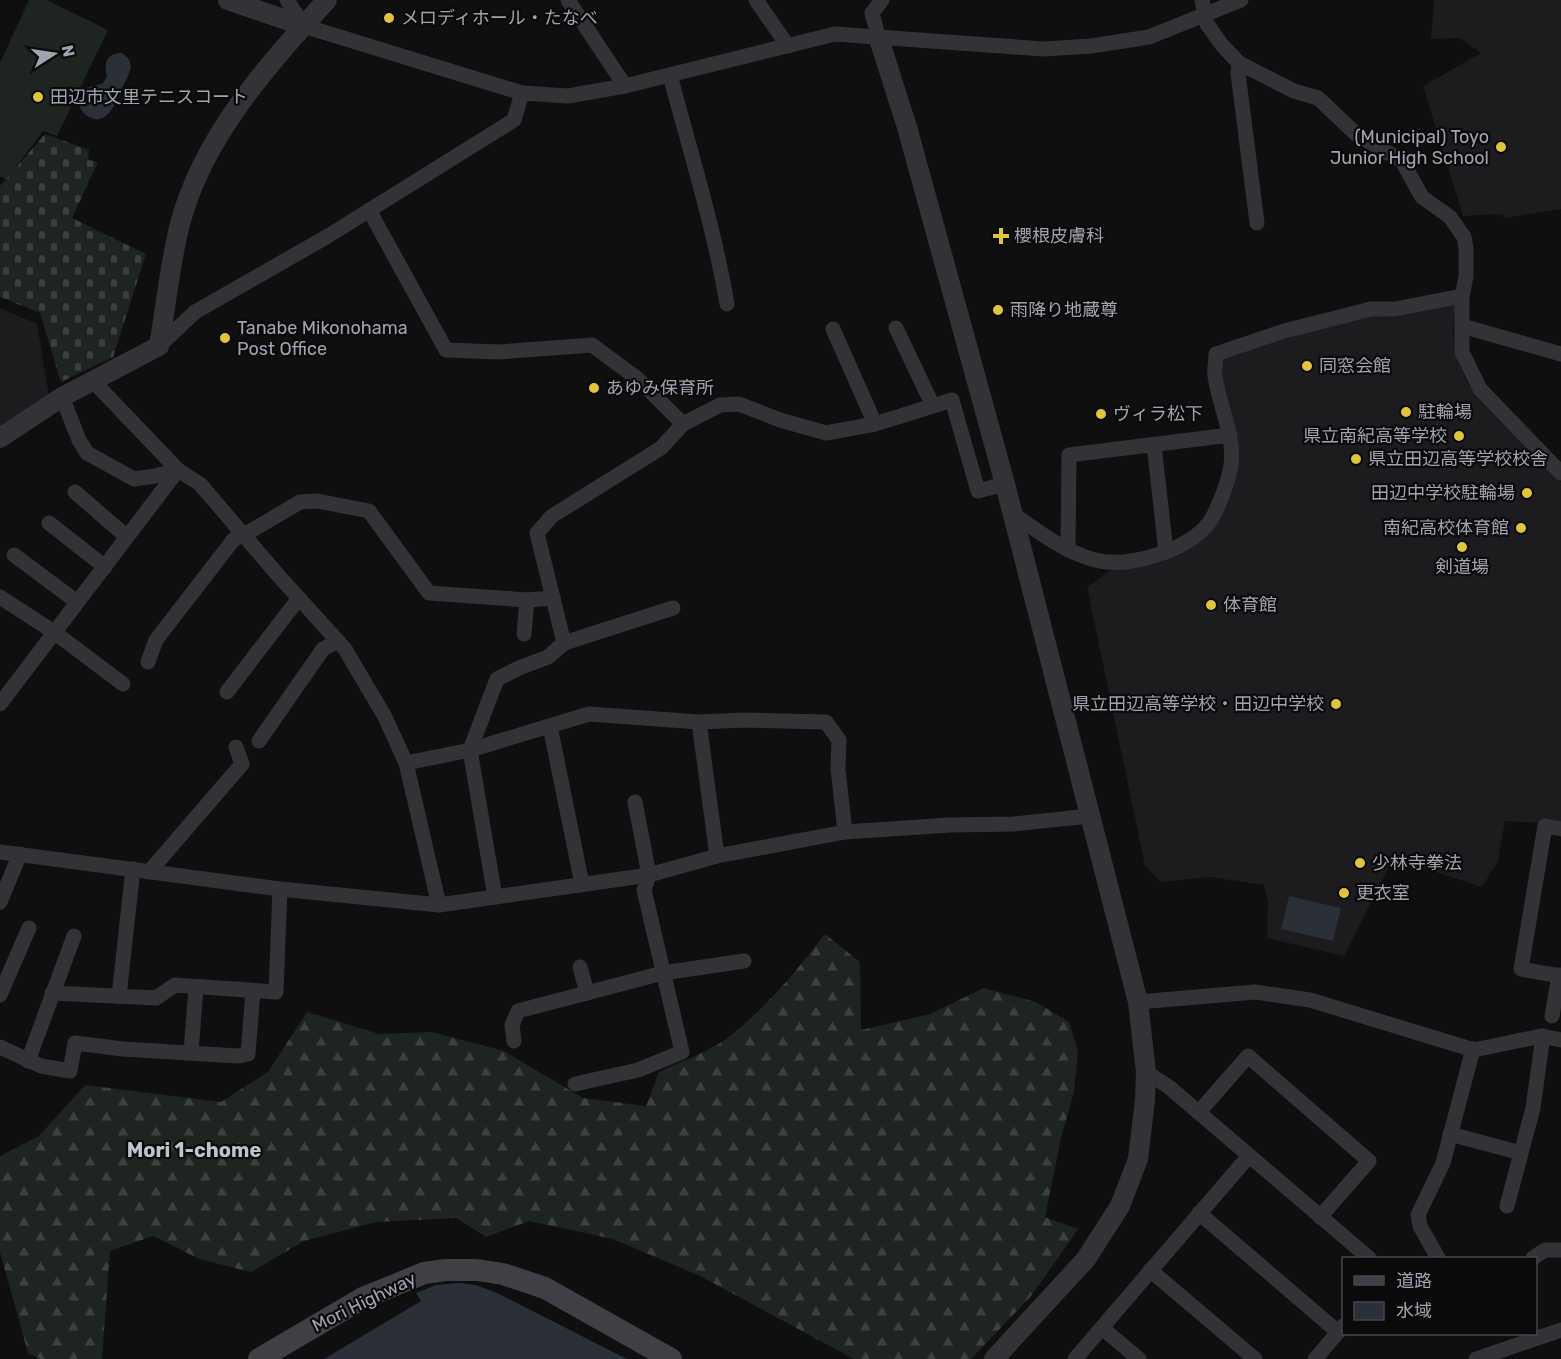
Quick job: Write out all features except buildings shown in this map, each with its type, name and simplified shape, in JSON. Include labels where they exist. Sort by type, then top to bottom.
[{"type":"main road","name":"Mori Highway","points":[[259,1359],[363,1298],[424,1273],[446,1270],[477,1270],[503,1274],[544,1288],[670,1359]]},
{"type":"street","points":[[228,0],[304,26],[522,93],[568,96],[625,86],[835,34],[879,39],[1044,49],[1149,38],[1203,8],[1241,0]]},
{"type":"street","points":[[287,0],[304,26]]},
{"type":"street","points":[[159,346],[180,223],[197,179],[219,136],[244,98],[327,0]]},
{"type":"street","points":[[568,0],[625,86]]},
{"type":"street","points":[[756,0],[788,46]]},
{"type":"street","points":[[882,0],[872,12],[907,127],[1005,484],[1138,1002],[1146,1072],[1138,1158],[1120,1206],[1086,1259],[994,1359]]},
{"type":"street","points":[[1203,8],[1207,24],[1239,63],[1294,91],[1318,98],[1356,134],[1402,160],[1422,197],[1450,217],[1464,237],[1466,248],[1466,277],[1462,296],[1462,352],[1480,388],[1561,473]]},
{"type":"street","points":[[1239,63],[1238,73],[1257,223]]},
{"type":"street","points":[[670,75],[718,259],[727,304]]},
{"type":"street","points":[[0,438],[62,397],[159,346],[195,312],[328,236],[514,120],[522,93]]},
{"type":"street","points":[[369,210],[446,350],[499,352],[592,345],[638,379],[683,424]]},
{"type":"street","points":[[1012,513],[1068,550],[1097,561],[1122,562],[1166,552],[1192,538],[1207,525],[1216,511],[1231,465],[1230,435],[1214,374],[1216,354],[1284,331],[1371,309],[1395,309],[1462,296]]},
{"type":"street","points":[[1462,326],[1561,354]]},
{"type":"street","points":[[896,328],[933,406]]},
{"type":"street","points":[[833,329],[875,424]]},
{"type":"street","points":[[92,380],[178,470],[200,484],[345,649],[385,717],[406,762],[439,905]]},
{"type":"street","points":[[62,397],[79,440],[87,453],[134,479],[178,470]]},
{"type":"street","points":[[564,643],[537,533],[552,516],[661,448],[683,424],[720,405],[739,404],[780,420],[826,433],[875,424],[952,400],[978,491],[1005,484]]},
{"type":"street","points":[[1068,550],[1070,455],[1230,435]]},
{"type":"street","points":[[1154,445],[1166,552]]},
{"type":"street","points":[[0,704],[178,470]]},
{"type":"street","points":[[75,492],[127,537]]},
{"type":"street","points":[[148,662],[156,640],[234,539],[300,502],[317,501],[369,511],[429,593],[527,600],[553,598]]},
{"type":"street","points":[[49,523],[105,567]]},
{"type":"street","points":[[14,555],[78,602]]},
{"type":"street","points":[[0,597],[54,632],[123,684]]},
{"type":"street","points":[[227,692],[298,598]]},
{"type":"street","points":[[524,634],[527,600]]},
{"type":"street","points":[[495,897],[470,750],[497,679],[548,657],[564,643],[673,608]]},
{"type":"street","points":[[259,741],[322,649],[338,641]]},
{"type":"street","points":[[406,762],[470,750],[589,714],[699,722],[746,720],[826,722],[839,740],[838,770],[845,832]]},
{"type":"street","points":[[699,722],[717,856]]},
{"type":"street","points":[[550,726],[582,884]]},
{"type":"street","points":[[149,872],[242,764],[236,747]]},
{"type":"street","points":[[575,1084],[638,1070],[682,1052],[644,890],[649,874],[634,802]]},
{"type":"street","points":[[0,852],[280,889],[439,905],[649,874],[717,856],[845,832],[1014,824],[1089,816]]},
{"type":"street","points":[[1552,1016],[1560,976],[1521,969],[1545,826],[1561,829]]},
{"type":"street","points":[[0,902],[20,854]]},
{"type":"street","points":[[119,996],[133,868]]},
{"type":"street","points":[[52,993],[156,998],[175,985],[276,992],[280,889]]},
{"type":"street","points":[[0,995],[28,928]]},
{"type":"street","points":[[28,1061],[74,936]]},
{"type":"street","points":[[514,1041],[512,1025],[518,1011],[663,974],[744,961]]},
{"type":"street","points":[[580,968],[587,993]]},
{"type":"street","points":[[191,1052],[196,987]]},
{"type":"street","points":[[0,1047],[41,1066],[70,1071],[75,1043],[123,1049],[227,1056],[248,1054],[253,991]]},
{"type":"street","points":[[1138,1002],[1256,992],[1311,1000],[1473,1049],[1543,1036],[1561,1040]]},
{"type":"street","points":[[1507,1206],[1533,1108],[1543,1036]]},
{"type":"street","points":[[1437,1257],[1420,1226],[1418,1215],[1440,1171],[1473,1049]]},
{"type":"street","points":[[1198,1113],[1248,1056],[1369,1161],[1320,1217]]},
{"type":"street","points":[[1146,1072],[1169,1087],[1248,1157],[1368,1257]]},
{"type":"street","points":[[1450,1134],[1521,1153]]},
{"type":"street","points":[[1075,1359],[1248,1157]]},
{"type":"street","points":[[1199,1214],[1341,1329],[1315,1359]]},
{"type":"street","points":[[1534,1257],[1545,1250],[1561,1250]]},
{"type":"street","points":[[1150,1270],[1255,1359]]},
{"type":"street","points":[[1102,1328],[1140,1359]]},
{"type":"street","points":[[1476,1359],[1561,1330]]},
{"type":"shaded area","name":"(Municipal) Toyo Junior High School","points":[[1434,0],[1561,0],[1561,209],[1505,218],[1502,214],[1463,216],[1423,86],[1481,53],[1460,38],[1431,39]]},
{"type":"shaded area","name":"県立田辺高等学校・田辺中学校","points":[[1456,301],[1453,330],[1455,351],[1466,380],[1476,396],[1561,482],[1561,824],[1505,821],[1498,861],[1482,887],[1393,858],[1344,956],[1267,938],[1268,902],[1264,885],[1210,877],[1161,882],[1145,866],[1087,587],[1122,562],[1163,553],[1207,526],[1231,465],[1216,354],[1375,314],[1391,317]]},
{"type":"shaded area","points":[[0,308],[37,324],[49,396],[0,427]]},
{"type":"green space","name":"田辺市文里テニスコート","points":[[29,0],[47,0],[108,30],[57,136],[43,131],[6,180],[0,176],[0,63]]},
{"type":"green space","points":[[45,134],[89,150],[88,160],[98,162],[72,218],[146,254],[113,357],[61,382],[40,313],[0,297],[0,186]]},
{"type":"green space","points":[[825,934],[860,962],[861,1030],[930,1014],[984,988],[1036,1002],[1069,1022],[1078,1052],[1074,1092],[1061,1138],[1045,1217],[1078,1229],[1032,1295],[971,1359],[854,1359],[700,1276],[613,1239],[529,1221],[486,1237],[456,1218],[376,1222],[304,1241],[251,1272],[199,1259],[153,1236],[110,1251],[102,1359],[40,1359],[28,1353],[0,1252],[0,1156],[39,1136],[85,1085],[221,1102],[268,1072],[307,1012],[379,1034],[432,1032],[504,1051],[583,1098],[646,1106],[659,1072],[726,1039],[779,990]]},
{"type":"water","points":[[122,53],[129,59],[131,67],[114,106],[103,118],[89,117],[80,107],[78,101],[80,95],[85,89],[103,83],[107,76],[107,60],[112,55]]},
{"type":"water","points":[[1289,896],[1341,908],[1333,941],[1281,929]]},
{"type":"water","points":[[459,1283],[476,1285],[497,1293],[627,1359],[324,1359],[421,1301],[416,1293],[436,1285]]},
{"type":"place","name":"メロディホール・たなべ","points":[[389,18]]},
{"type":"place","name":"田辺市文里テニスコート","points":[[38,97]]},
{"type":"place","name":"(Municipal) Toyo Junior High School","points":[[1501,147]]},
{"type":"place","name":"櫻根皮膚科","points":[[1001,236]]},
{"type":"place","name":"雨降り地蔵尊","points":[[998,310]]},
{"type":"place","name":"Tanabe Mikonohama Post Office","points":[[225,338]]},
{"type":"place","name":"同窓会館","points":[[1307,366]]},
{"type":"place","name":"あゆみ保育所","points":[[594,388]]},
{"type":"place","name":"駐輪場","points":[[1406,412]]},
{"type":"place","name":"ヴィラ松下","points":[[1101,414]]},
{"type":"place","name":"県立南紀高等学校","points":[[1459,436]]},
{"type":"place","name":"県立田辺高等学校校舎","points":[[1356,459]]},
{"type":"place","name":"田辺中学校駐輪場","points":[[1527,493]]},
{"type":"place","name":"南紀高校体育館","points":[[1521,528]]},
{"type":"place","name":"剣道場","points":[[1462,547]]},
{"type":"place","name":"体育館","points":[[1211,605]]},
{"type":"place","name":"県立田辺高等学校・田辺中学校","points":[[1336,704]]},
{"type":"place","name":"少林寺拳法","points":[[1360,863]]},
{"type":"place","name":"更衣室","points":[[1344,893]]},
{"type":"district","name":"Mori 1-chome","points":[[194,1150]]}]
